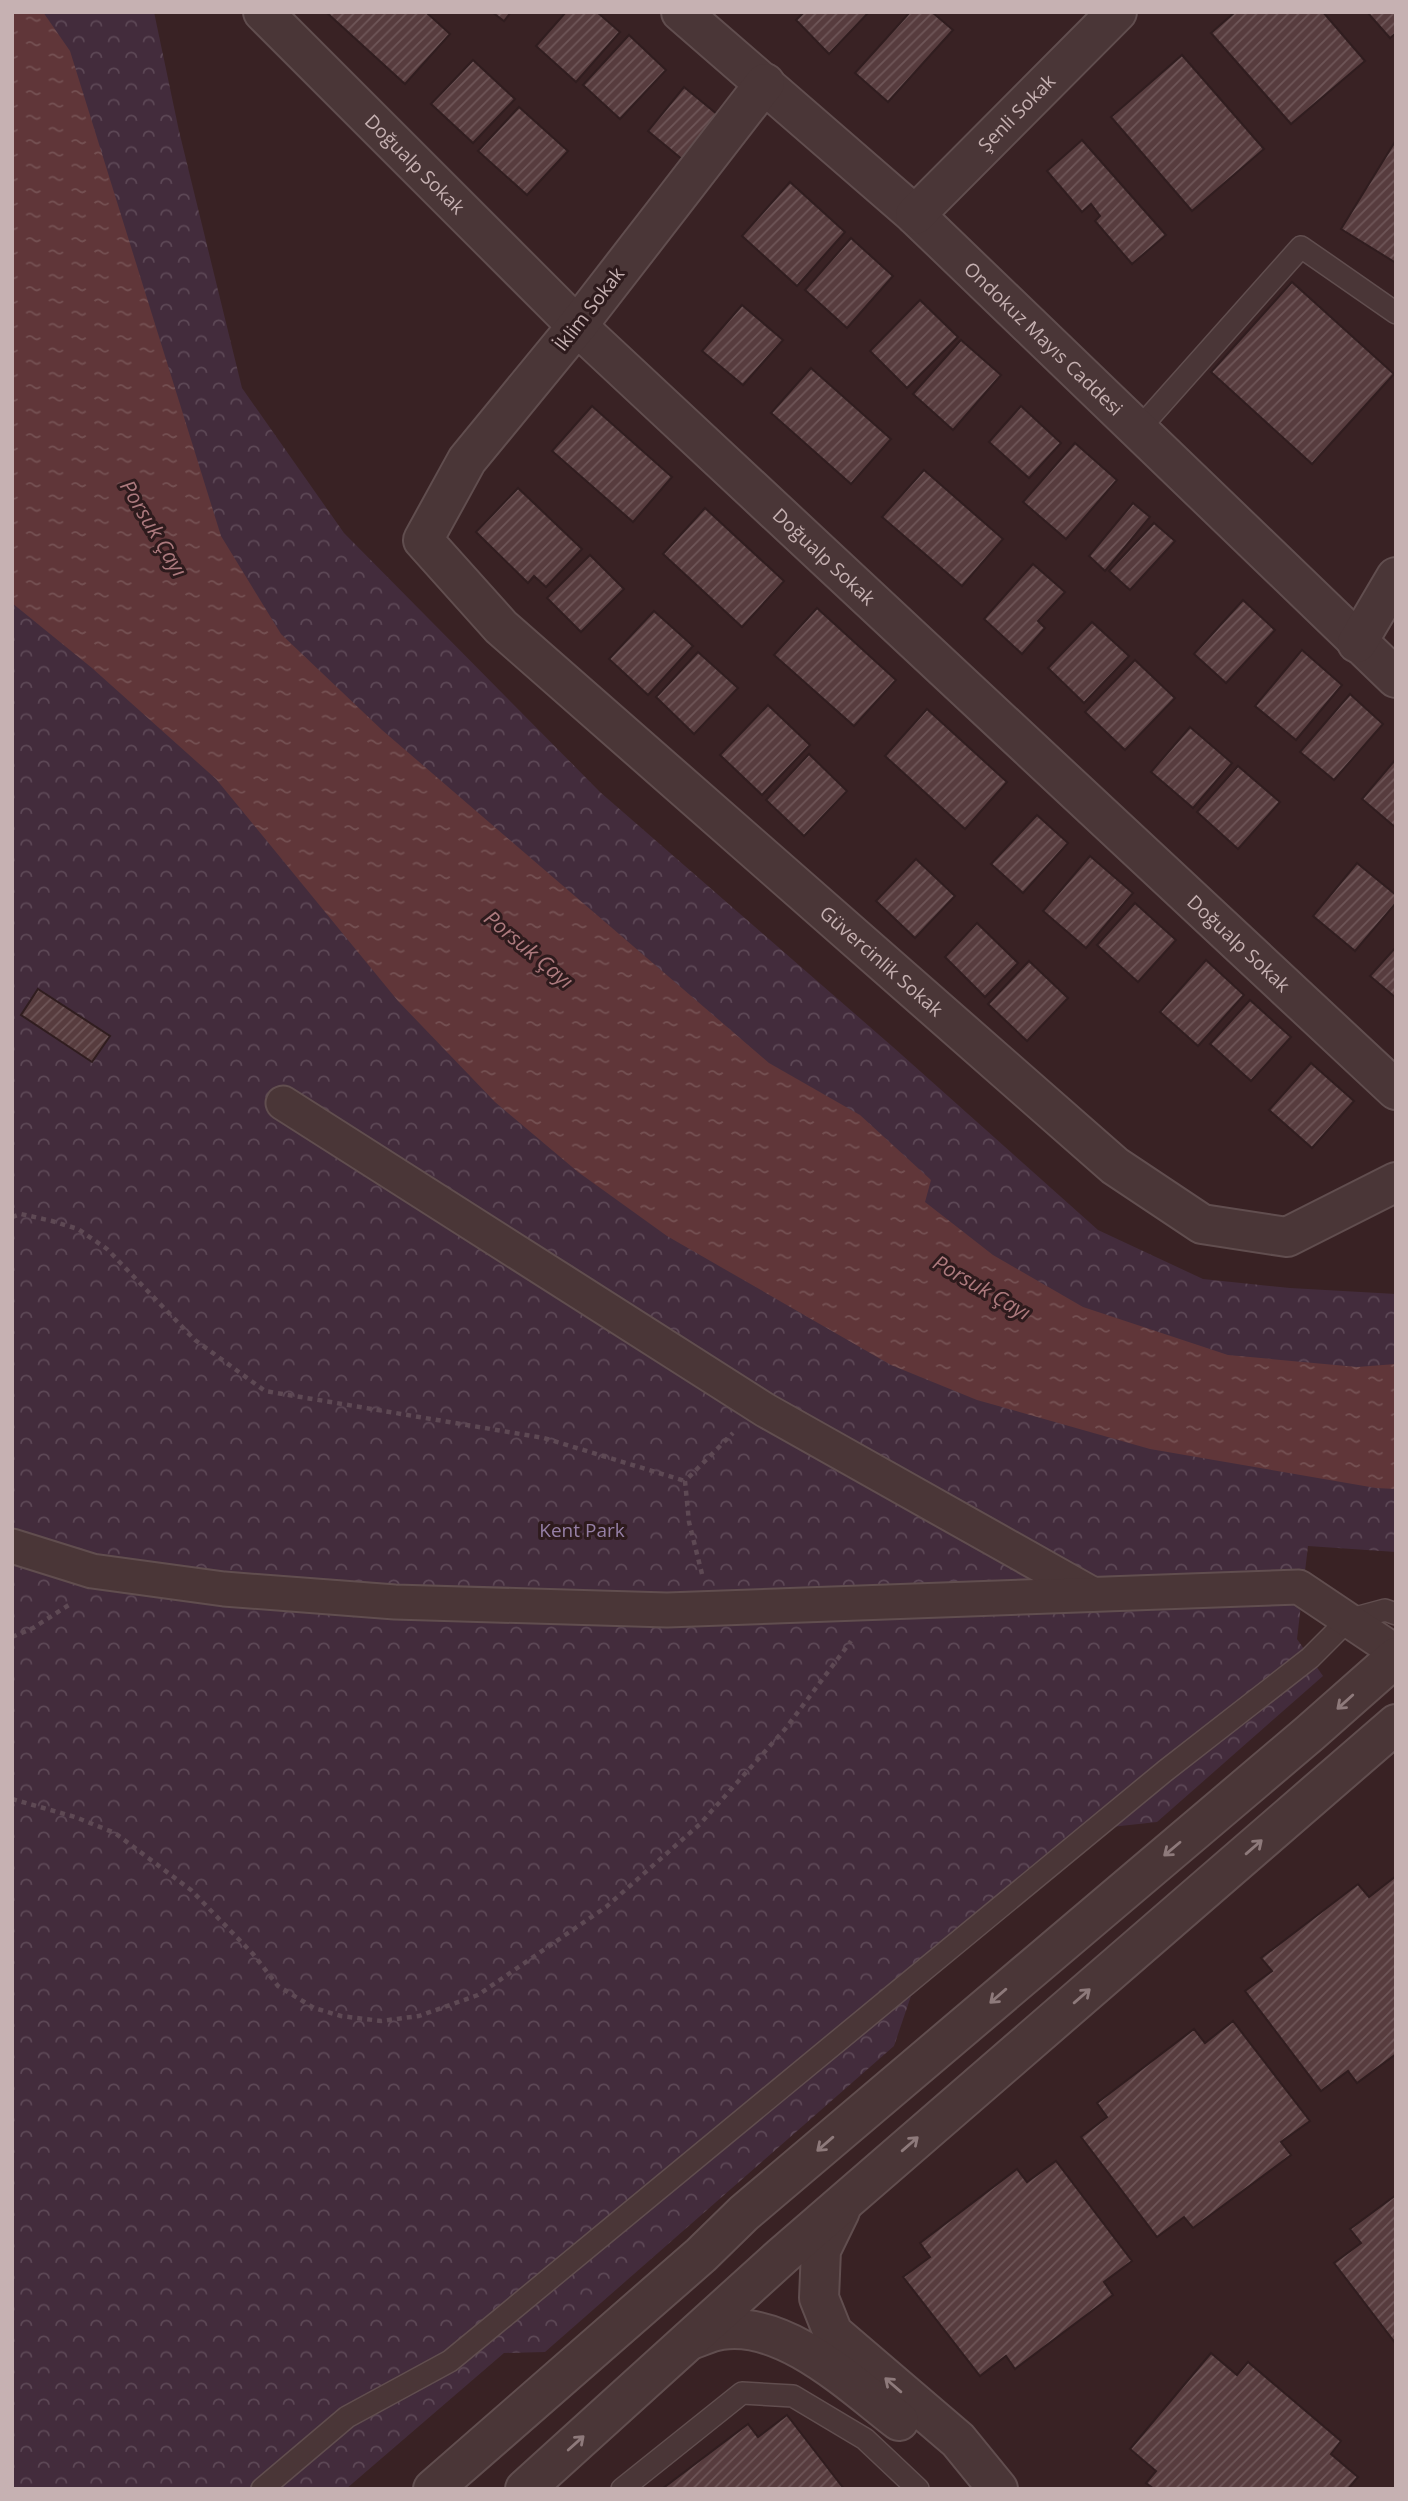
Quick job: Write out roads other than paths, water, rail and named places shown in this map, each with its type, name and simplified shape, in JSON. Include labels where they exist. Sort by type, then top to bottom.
[{"type":"street","name":"Doğualp Sokak","points":[[263,12],[577,326],[1396,1090]]},
{"type":"street","name":"Ondokuz Mayıs Caddesi","points":[[681,12],[915,215],[1396,678]]},
{"type":"street","name":"Şenli Sokak","points":[[915,215],[1117,12]]},
{"type":"street","name":"İklim Sokak","points":[[423,540],[467,460],[577,326],[765,83]]},
{"type":"street","name":"Güvercinlik Sokak","points":[[423,540],[501,627],[532,655],[1115,1166],[1202,1224],[1287,1237],[1396,1182]]},
{"type":"street","points":[[1357,643],[1396,577]]},
{"type":"street","points":[[283,1103],[765,1410],[1092,1594]]},
{"type":"street","points":[[12,1546],[92,1571],[224,1589],[395,1602],[667,1610],[1299,1587],[1396,1654],[1310,1733],[744,2213],[701,2255],[433,2489]]},
{"type":"street","points":[[525,2489],[848,2198],[1396,1724]]},
{"type":"street","points":[[818,2298],[821,2250],[831,2226],[848,2198]]},
{"type":"street","points":[[744,2213],[818,2298],[833,2333],[958,2440],[996,2487]]},
{"type":"street","points":[[701,2255],[737,2297],[783,2341]]},
{"type":"street","points":[[688,2340],[721,2330],[752,2330],[783,2341],[813,2356],[945,2456],[996,2487]]},
{"type":"lane","points":[[1138,430],[1301,247],[1396,313]]},
{"type":"lane","points":[[262,2489],[347,2417],[450,2361],[1165,1771],[1310,1658],[1348,1620],[1385,1610],[1396,1614]]},
{"type":"lane","points":[[622,2489],[742,2393],[793,2396],[865,2439],[918,2489]]},
{"type":"water","name":"Porsuk Çayı","points":[[12,12],[43,12],[70,51],[221,536],[281,634],[382,730],[769,1063],[860,1115],[931,1180],[925,1202],[993,1255],[1083,1307],[1228,1355],[1357,1367],[1396,1364],[1396,1489],[1376,1488],[1150,1449],[977,1400],[891,1365],[667,1236],[578,1172],[495,1102],[398,1001],[216,779],[92,668],[12,603]]},
{"type":"park label","name":"Kent Park","points":[[582,1530]]}]
